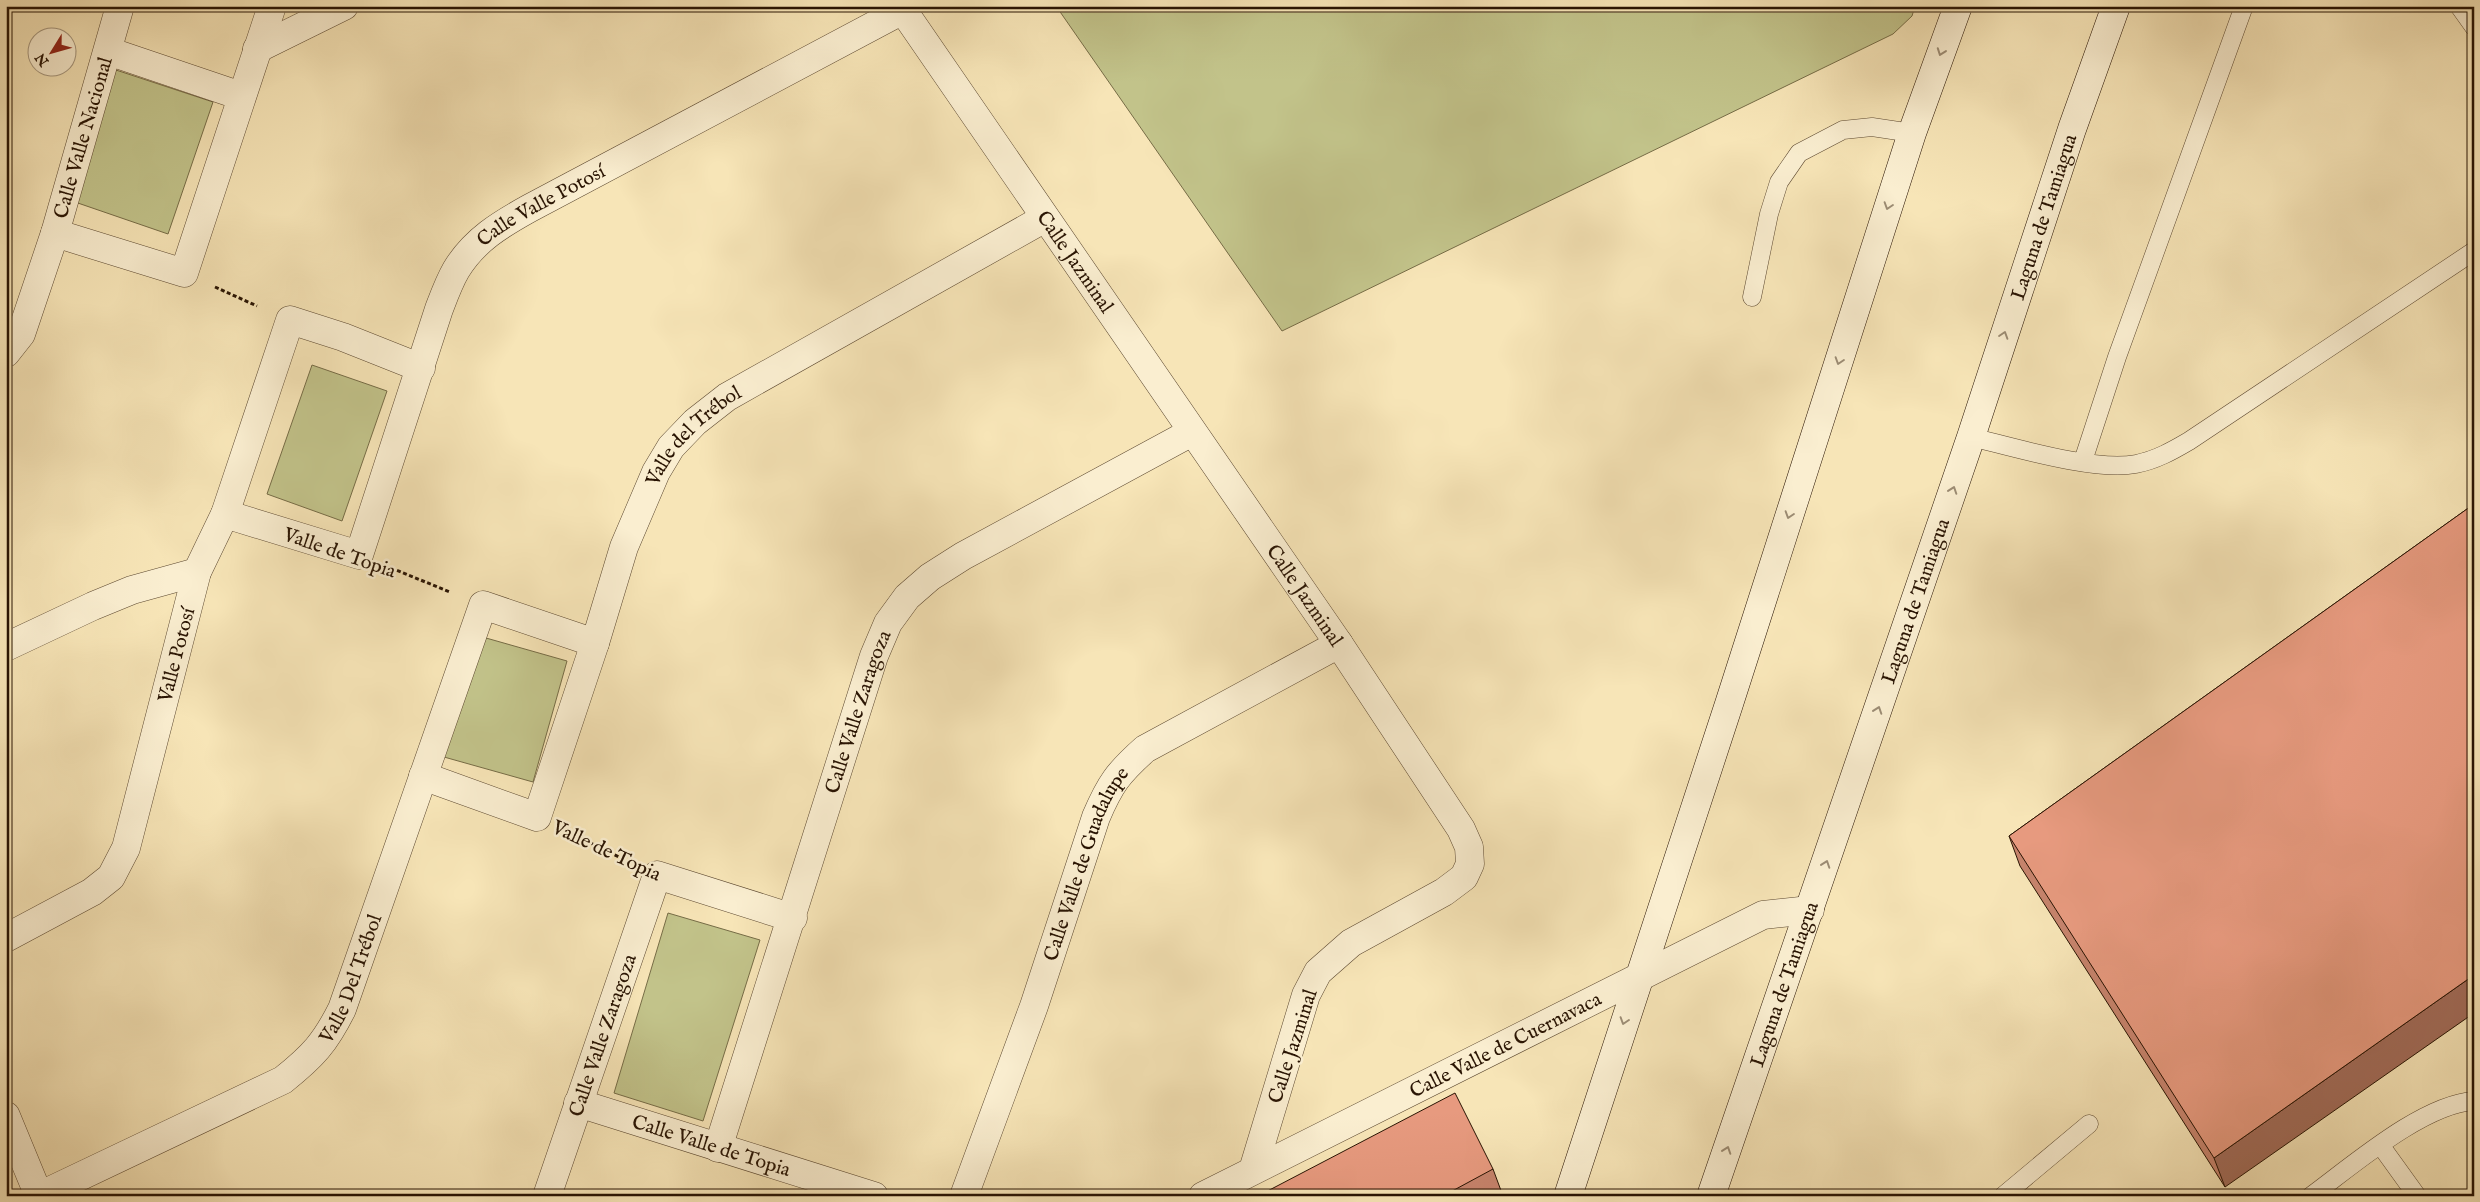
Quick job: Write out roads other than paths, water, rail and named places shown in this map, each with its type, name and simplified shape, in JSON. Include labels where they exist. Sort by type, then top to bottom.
[{"type":"street","points":[[108,51],[120,6]]},
{"type":"street","points":[[55,234],[184,273],[240,96],[272,6]]},
{"type":"street","points":[[257,49],[344,6]]},
{"type":"street","points":[[1568,1196],[1732,695],[1912,133],[1958,6]]},
{"type":"street","name":"Laguna de Tamiagua","points":[[1712,1196],[1971,437],[2072,129],[2116,6]]},
{"type":"street","name":"Calle Jazminal","points":[[901,8],[1339,644],[1461,829],[1469,847],[1470,864],[1464,877],[1444,892],[1351,943],[1318,972],[1306,995],[1253,1170]]},
{"type":"street","name":"Calle Valle Potosí","points":[[359,555],[439,309],[456,270],[472,248],[494,229],[901,8]]},
{"type":"street","name":"Calle Valle Nacional","points":[[6,353],[21,334],[55,234],[108,51],[240,96]]},
{"type":"street","name":"Valle del Trébol","points":[[536,817],[595,643],[624,547],[656,472],[671,447],[694,422],[727,398],[1045,218]]},
{"type":"street","name":"Valle Potosí","points":[[6,938],[92,892],[111,877],[126,848],[197,572],[225,514],[290,320],[343,337],[420,368]]},
{"type":"street","name":"Calle Valle Zaragoza","points":[[718,1148],[793,918],[834,778],[874,656],[888,623],[908,597],[930,577],[963,556],[1192,432]]},
{"type":"street","name":"Valle de Topia","points":[[225,514],[359,555]]},
{"type":"street","points":[[6,647],[124,593],[197,572]]},
{"type":"street","name":"Valle Del Trébol","points":[[39,1196],[283,1080],[308,1060],[328,1038],[342,1009],[483,605],[595,643]]},
{"type":"street","name":"Calle Valle de Guadalupe","points":[[964,1196],[1034,1006],[1096,817],[1108,788],[1125,767],[1145,749],[1339,644]]},
{"type":"street","name":"Valle de Topia","points":[[423,776],[536,817]]},
{"type":"street","name":"Calle Valle Zaragoza","points":[[547,1196],[657,875]]},
{"type":"street","name":"Valle de Topia","points":[[657,875],[793,918]]},
{"type":"street","name":"Calle Valle de Cuernavaca","points":[[1202,1196],[1763,914],[1810,910]]},
{"type":"street","name":"Calle Valle de Topia","points":[[578,1103],[874,1196]]},
{"type":"street","points":[[6,1116],[39,1196]]},
{"type":"lane","points":[[2083,462],[2117,357],[2244,6]]},
{"type":"lane","points":[[2459,6],[2474,27]]},
{"type":"lane","points":[[1752,297],[1769,214],[1778,182],[1799,153],[1843,130],[1872,127],[1912,133]]},
{"type":"lane","points":[[1971,437],[2083,462],[2134,464],[2152,460],[2170,452],[2474,251]]},
{"type":"lane","points":[[2311,1196],[2415,1121],[2446,1107],[2474,1101]]},
{"type":"lane","points":[[2002,1196],[2089,1124]]},
{"type":"lane","points":[[2381,1146],[2417,1196]]}]
